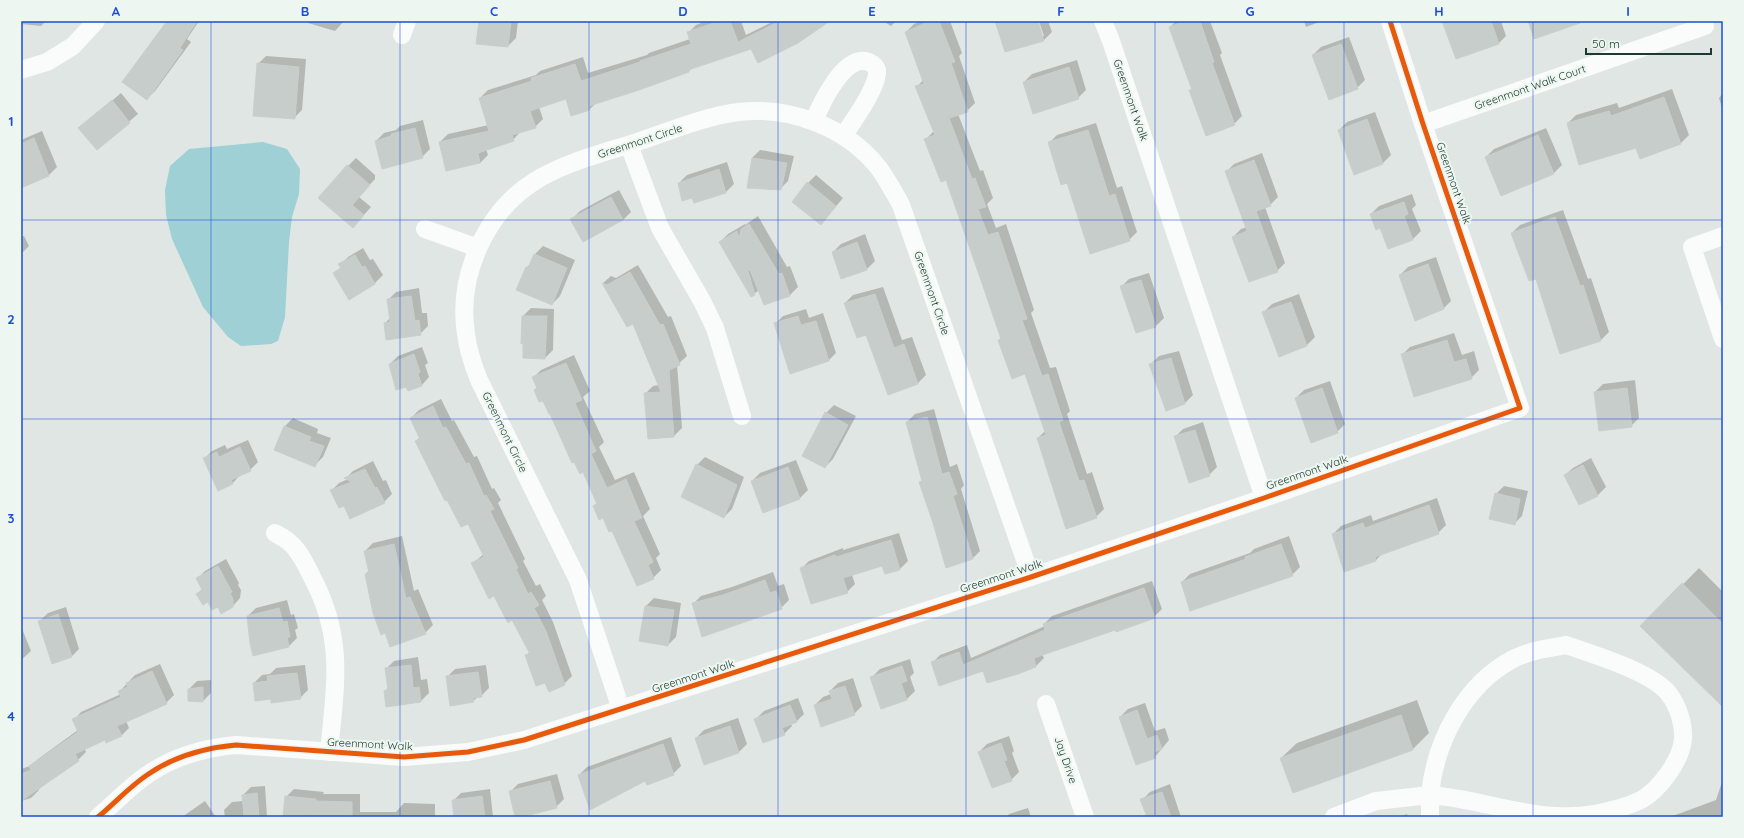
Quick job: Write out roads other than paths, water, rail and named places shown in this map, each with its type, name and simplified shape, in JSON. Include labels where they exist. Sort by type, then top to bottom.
[{"type":"street","points":[[21,70],[47,62],[73,46],[96,21]]},
{"type":"street","name":"Greenmont Walk","points":[[1103,21],[1264,498]]},
{"type":"street","name":"Greenmont Walk","points":[[98,817],[146,776],[164,764],[186,754],[212,747],[236,745],[404,757],[468,752],[524,740],[1031,577],[1264,498],[1520,408],[1423,124],[1390,21]]},
{"type":"street","name":"Greenmont Walk Court","points":[[1423,124],[1705,26]]},
{"type":"street","points":[[814,121],[831,88],[847,67],[859,62],[871,63],[875,66],[877,71],[875,80],[864,106],[844,136]]},
{"type":"street","name":"Greenmont Circle","points":[[621,709],[578,580],[479,380],[471,360],[466,334],[464,304],[468,276],[478,248],[488,229],[501,211],[516,196],[535,182],[564,166],[629,145],[713,118],[740,112],[777,112],[814,121],[844,136],[877,166],[891,186],[901,205],[1031,577]]},
{"type":"street","points":[[629,145],[660,228],[702,301],[715,328],[742,416]]},
{"type":"street","points":[[425,229],[478,248]]},
{"type":"street","points":[[1723,236],[1692,247],[1723,339]]},
{"type":"street","points":[[275,533],[291,543],[307,566],[321,594],[331,624],[336,652],[336,677],[329,752]]},
{"type":"street","points":[[1334,817],[1376,801],[1430,795],[1453,797],[1533,815],[1569,817],[1594,814],[1618,808],[1641,800],[1661,784],[1675,763],[1683,740],[1680,715],[1668,693],[1649,678],[1603,657],[1566,645],[1536,650],[1513,659],[1492,672],[1474,689],[1459,709],[1448,732],[1432,776],[1430,795],[1430,817]]},
{"type":"street","name":"Jay Drive","points":[[1046,704],[1085,817]]},
{"type":"water","points":[[263,142],[287,149],[300,169],[299,194],[292,217],[289,242],[285,317],[278,341],[271,344],[241,346],[228,337],[203,307],[172,239],[166,215],[165,190],[170,166],[189,149]]}]
